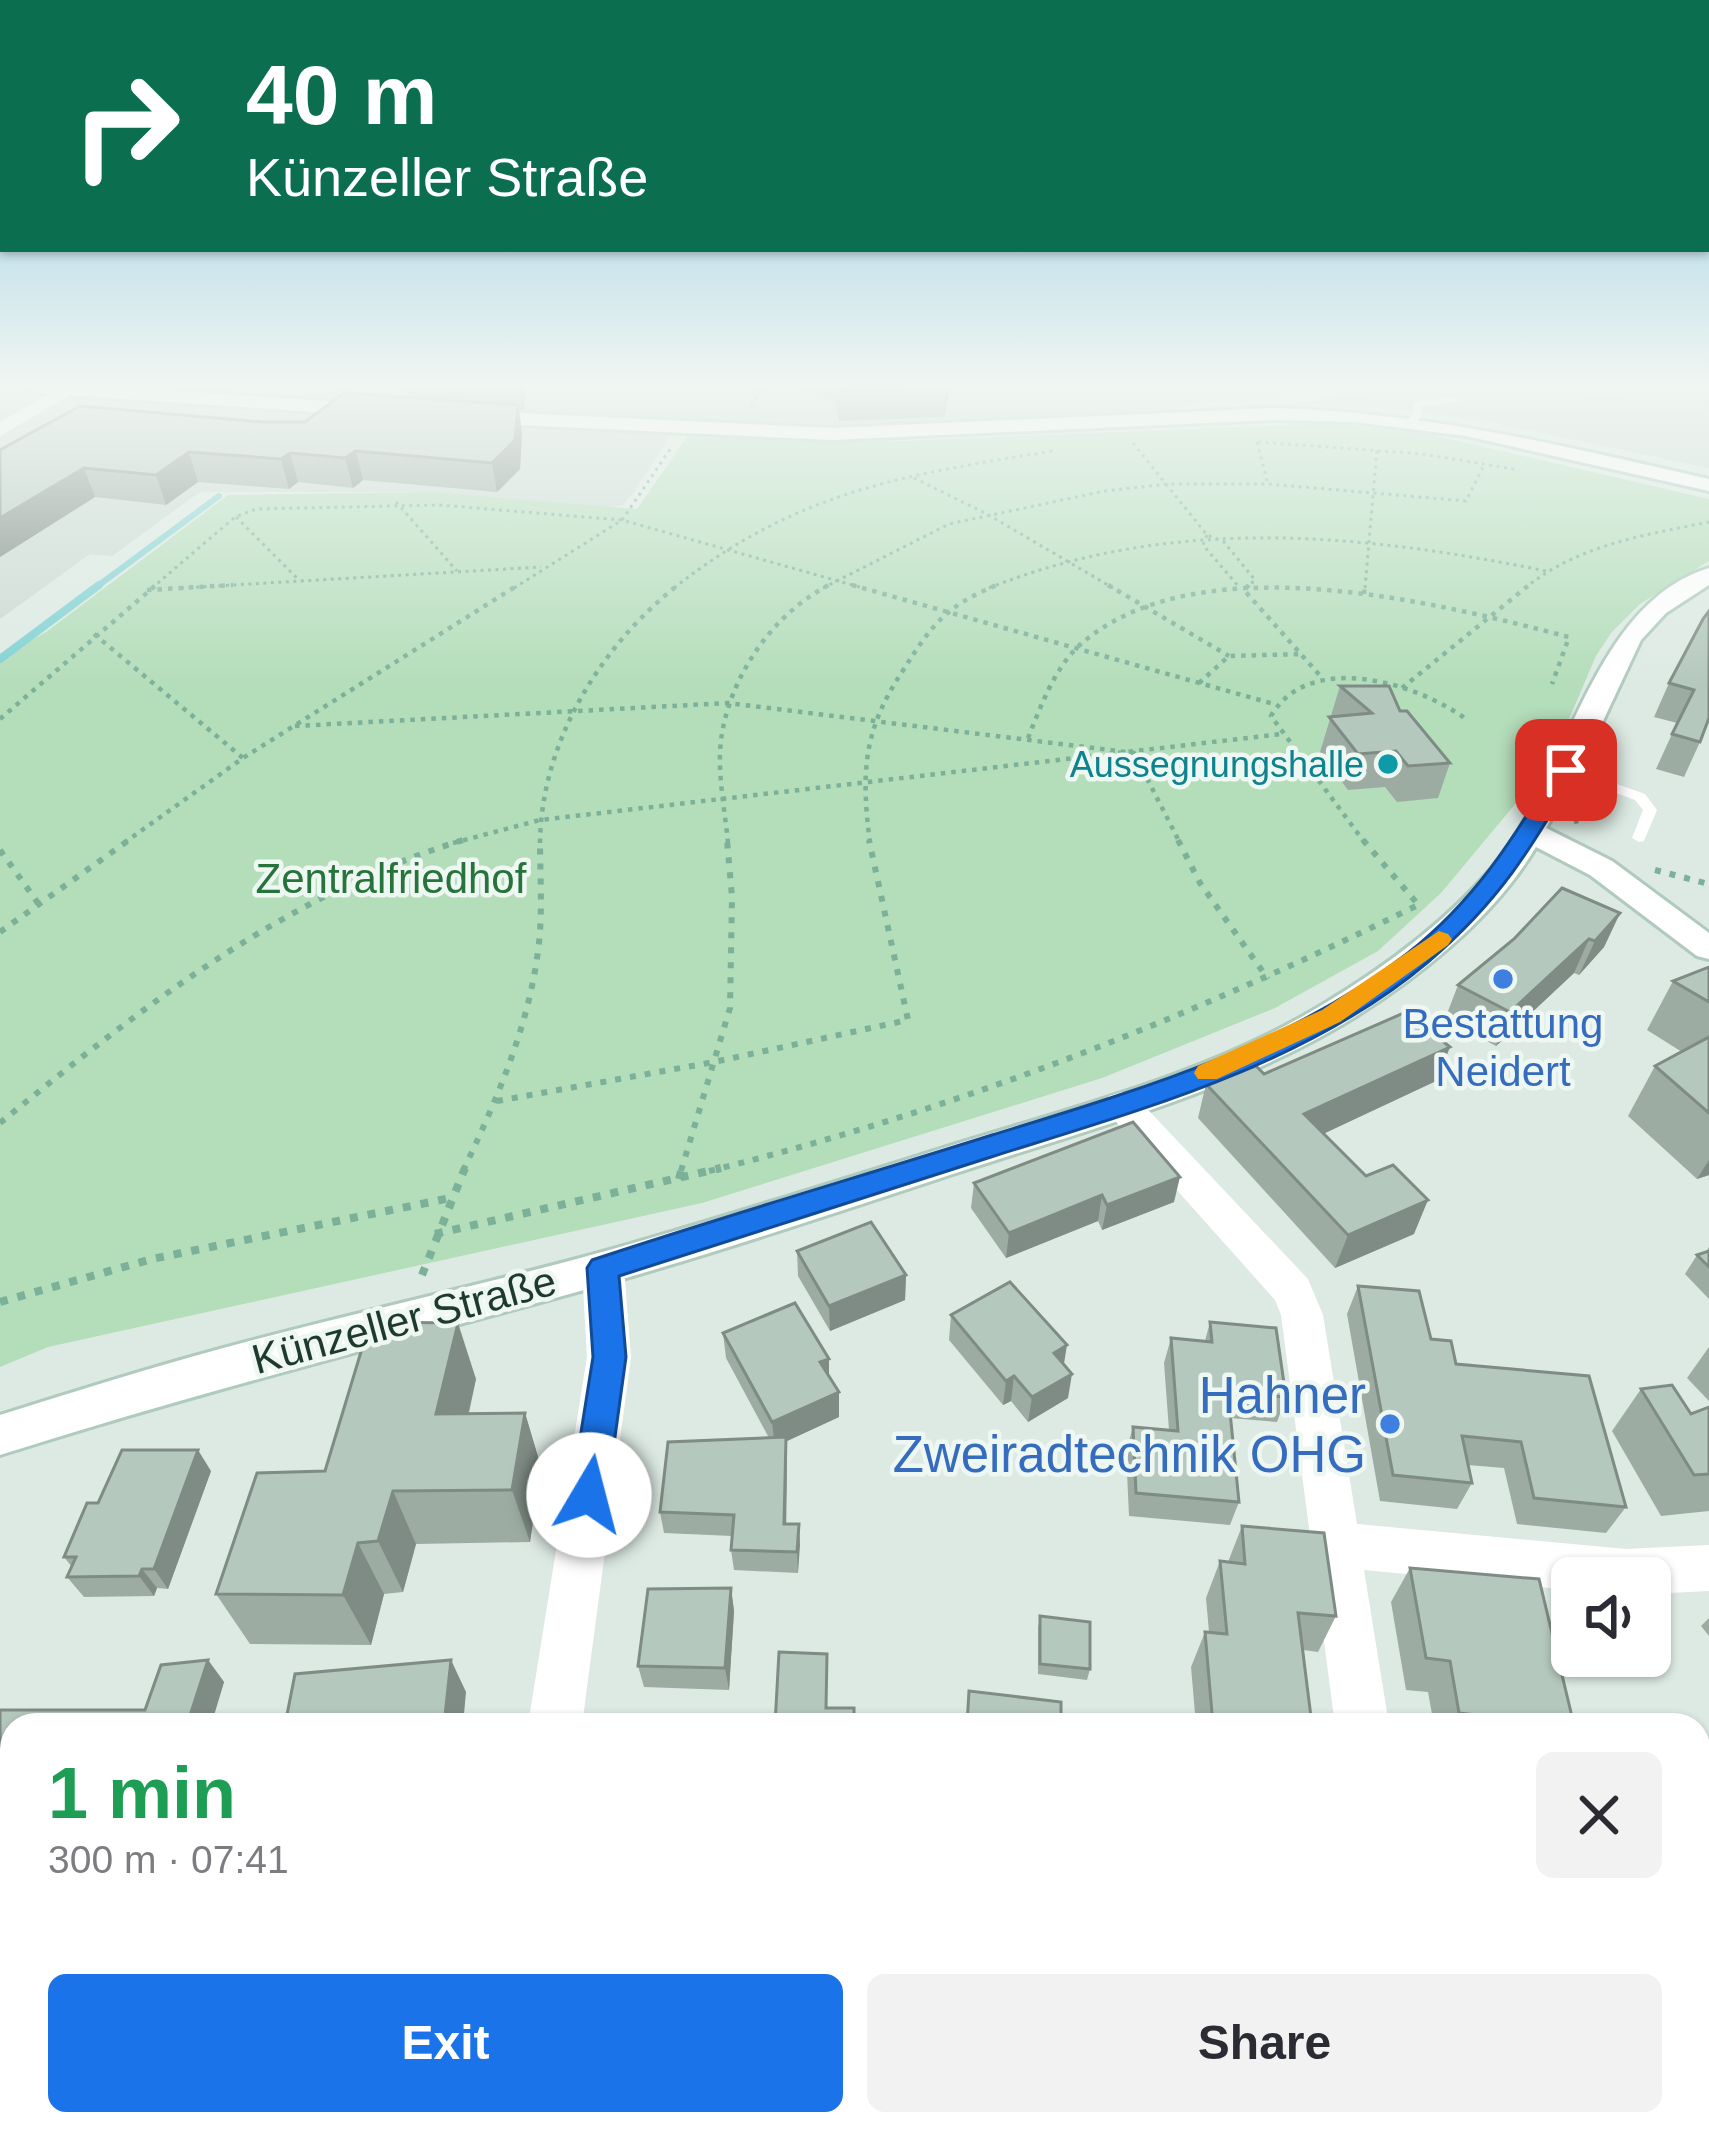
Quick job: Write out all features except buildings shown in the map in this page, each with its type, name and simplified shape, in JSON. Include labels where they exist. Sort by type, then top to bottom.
[{"type":"main road","name":"Künzeller Straße","points":[[0,1435],[192,1375],[603,1268],[1123,1105],[1240,1060],[1331,1016],[1388,979],[1456,922],[1506,871],[1566,770],[1630,638],[1658,608],[1706,580]]},
{"type":"main road","points":[[1530,832],[1601,868],[1704,940]]},
{"type":"main road","points":[[1123,1105],[1293,1291],[1302,1315],[1360,1713]]},
{"type":"main road","points":[[557,1713],[609,1357],[603,1268]]},
{"type":"main road","points":[[1336,1545],[1626,1572],[1709,1568]]},
{"type":"lane","points":[[1566,770],[1640,796],[1650,810],[1639,838]]},
{"type":"path","points":[[0,932],[243,758],[622,520],[644,488]]},
{"type":"path","points":[[422,1275],[433,1235],[497,1101],[518,1036],[539,942],[540,820],[550,768],[574,712],[603,665],[645,615],[691,572],[800,510],[861,488]]},
{"type":"path","points":[[933,488],[987,514],[1229,656],[1303,654]]},
{"type":"path","points":[[680,1179],[730,1008],[732,897],[720,745],[728,703],[754,652],[807,596],[949,524],[1146,488]]},
{"type":"path","points":[[1171,488],[1207,535],[1224,542],[1256,580],[1244,590]]},
{"type":"path","points":[[1330,488],[1466,501],[1473,488]]},
{"type":"path","points":[[1364,594],[1371,490]]},
{"type":"path","points":[[396,502],[457,571]]},
{"type":"path","points":[[0,718],[236,517],[256,509],[396,502],[522,508],[622,520],[1274,704]]},
{"type":"path","points":[[236,517],[297,578]]},
{"type":"path","points":[[1401,689],[1546,571],[1616,540],[1709,522]]},
{"type":"path","points":[[497,1101],[714,1062],[908,1020],[867,834],[864,783],[872,719],[942,614],[999,584],[1156,541],[1272,532],[1371,538],[1546,571]]},
{"type":"path","points":[[1207,535],[1203,544],[1231,584],[1244,590],[1323,680]]},
{"type":"path","points":[[146,590],[544,567]]},
{"type":"path","points":[[1028,739],[1047,693],[1077,648],[1110,623],[1148,607],[1244,590],[1364,594],[1491,615],[1569,637],[1552,683]]},
{"type":"path","points":[[94,634],[243,758]]},
{"type":"path","points":[[1199,683],[1229,656]]},
{"type":"path","points":[[1428,915],[1379,862],[1271,716],[1274,704],[1289,692],[1323,680],[1401,689],[1434,698],[1466,719]]},
{"type":"path","points":[[295,726],[728,703],[1134,753]]},
{"type":"path","points":[[0,1123],[87,1051],[268,924],[362,877],[467,836],[540,820],[1282,734]]},
{"type":"path","points":[[1134,753],[1200,883],[1268,979]]},
{"type":"path","points":[[0,850],[40,906]]},
{"type":"path","points":[[1650,869],[1709,884]]},
{"type":"path","points":[[433,1235],[680,1179],[841,1136],[1034,1075],[1268,979],[1418,905]]},
{"type":"path","points":[[0,1302],[152,1258],[455,1196]]},
{"type":"shaded area","points":[[0,488],[637,488],[623,505],[612,507],[434,492],[200,492],[112,556],[90,554],[0,619]]},
{"type":"green space","name":"Zentralfriedhof","points":[[652,488],[1660,488],[1709,499],[1709,561],[1640,604],[1611,633],[1596,656],[1551,761],[1441,893],[1378,951],[1275,1008],[1102,1078],[702,1203],[48,1347],[0,1367],[0,658],[46,632],[228,495],[434,492],[637,509]]},
{"type":"waterway","points":[[95,588],[219,496]]},
{"type":"waterway","points":[[0,659],[99,585]]},
{"type":"slow traffic","points":[[1207,1073],[1331,1016],[1439,939]]},
{"type":"place","name":"Aussegnungshalle","points":[[1388,764]]},
{"type":"place","name":"Bestattung Neidert","points":[[1503,979]]},
{"type":"place","name":"Hahner Zweiradtechnik OHG","points":[[1390,1424]]},
{"type":"route","points":[[589,1495],[609,1357],[603,1268],[1123,1105],[1240,1060],[1331,1016],[1416,959],[1506,871],[1566,770]]}]
